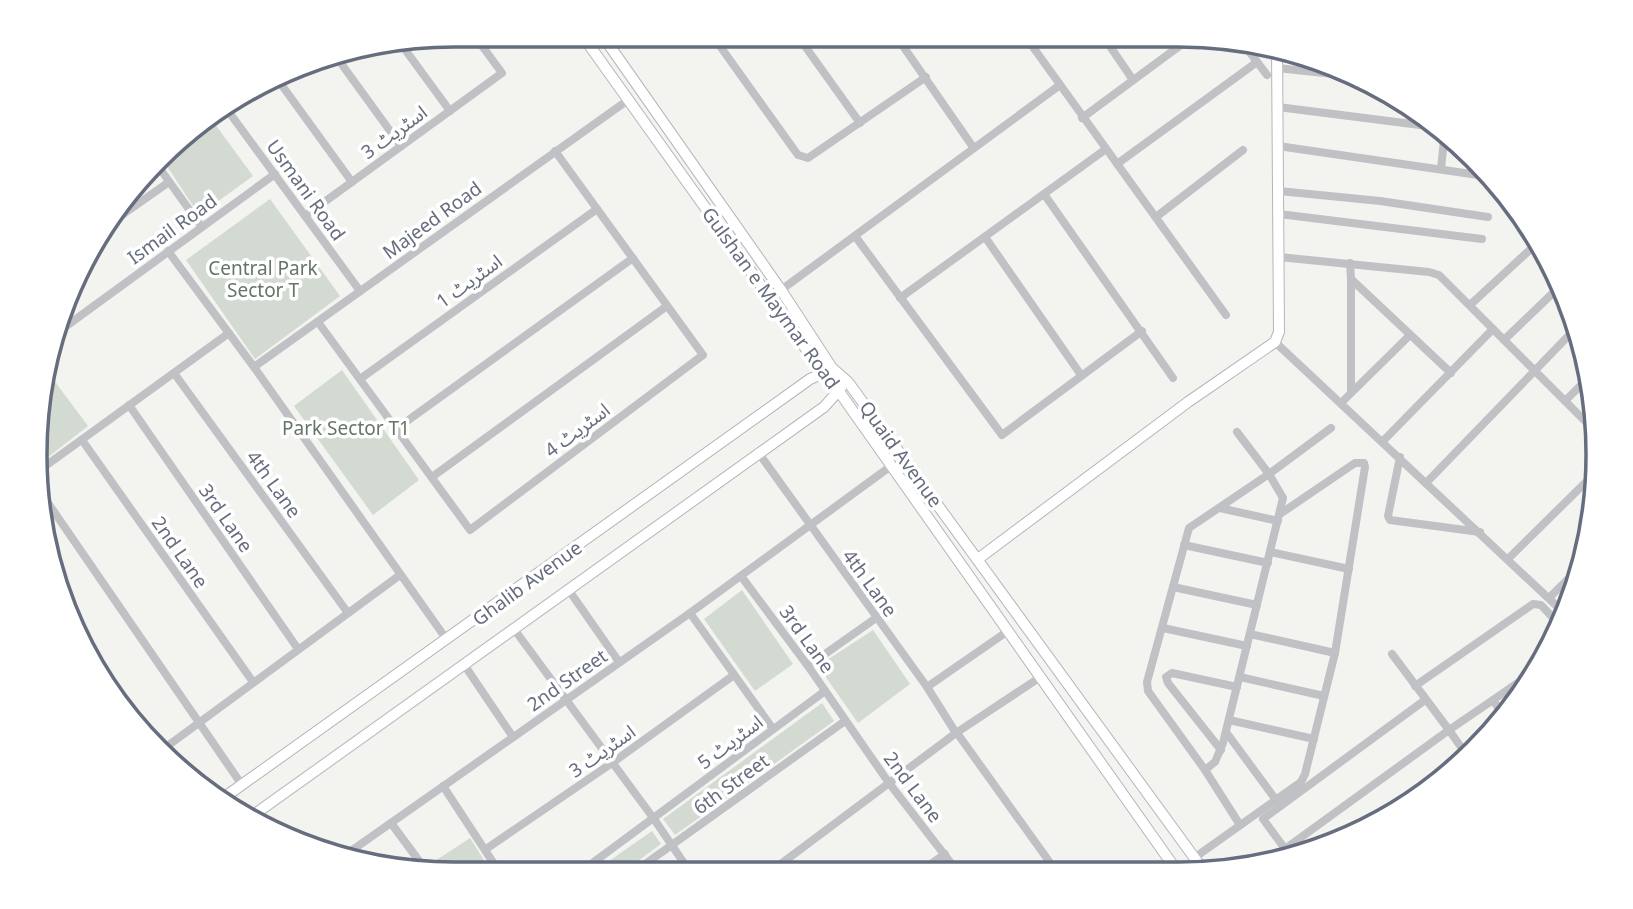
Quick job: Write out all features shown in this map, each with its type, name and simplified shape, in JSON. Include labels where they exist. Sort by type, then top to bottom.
[{"type":"street","name":"اسٹریٹ 3","points":[[306,216],[502,73],[483,47]]},
{"type":"street","name":"Gulshan e Maymar Road","points":[[590,47],[828,371],[838,390],[891,466],[1171,862]]},
{"type":"street","name":"Quaid Avenue","points":[[610,47],[781,289],[828,371],[848,382],[1196,861]]},
{"type":"street","points":[[721,47],[798,155],[808,158],[926,77]]},
{"type":"street","points":[[806,47],[860,122]]},
{"type":"street","points":[[905,47],[973,147]]},
{"type":"street","points":[[1033,47],[1226,315]]},
{"type":"street","points":[[1110,47],[1133,80]]},
{"type":"street","points":[[1082,118],[1178,47]]},
{"type":"street","points":[[406,50],[450,111]]},
{"type":"street","points":[[1251,54],[1267,75]]},
{"type":"street","points":[[978,559],[1188,402],[1275,342],[1279,332],[1278,60]]},
{"type":"street","points":[[1117,164],[1257,62]]},
{"type":"street","points":[[341,64],[401,146]]},
{"type":"street","points":[[1278,68],[1318,72]]},
{"type":"street","points":[[282,85],[352,182]]},
{"type":"street","points":[[781,289],[1060,85]]},
{"type":"street","name":"Majeed Road","points":[[254,368],[628,100]]},
{"type":"street","points":[[1278,107],[1417,125]]},
{"type":"street","name":"Usmani Road","points":[[231,114],[360,291]]},
{"type":"street","points":[[1441,169],[1443,145]]},
{"type":"street","points":[[1278,146],[1473,174]]},
{"type":"street","points":[[900,298],[1106,149]]},
{"type":"street","points":[[1156,216],[1243,150]]},
{"type":"street","points":[[318,322],[432,477],[667,306],[555,151]]},
{"type":"street","points":[[162,172],[201,226]]},
{"type":"street","name":"Ismail Road","points":[[69,324],[275,174]]},
{"type":"street","points":[[129,210],[169,182]]},
{"type":"street","points":[[1279,191],[1380,201],[1488,217]]},
{"type":"street","points":[[1044,194],[1173,378]]},
{"type":"street","name":"اسٹریٹ 1","points":[[360,379],[597,209]]},
{"type":"street","points":[[1279,214],[1482,239]]},
{"type":"street","points":[[855,236],[1002,435],[1142,331]]},
{"type":"street","points":[[985,237],[1081,375]]},
{"type":"street","points":[[1470,306],[1530,250]]},
{"type":"street","points":[[168,251],[447,640]]},
{"type":"street","points":[[1279,257],[1439,275],[1584,420]]},
{"type":"street","points":[[396,429],[632,258]]},
{"type":"street","points":[[1350,263],[1351,393]]},
{"type":"street","points":[[1351,279],[1451,373]]},
{"type":"street","points":[[1504,340],[1553,293]]},
{"type":"street","name":"اسٹریٹ 4","points":[[432,477],[470,530],[703,355],[667,306]]},
{"type":"street","points":[[1383,441],[1493,329]]},
{"type":"street","points":[[47,465],[229,333]]},
{"type":"street","points":[[1342,402],[1410,335]]},
{"type":"street","points":[[1427,482],[1568,336]]},
{"type":"street","points":[[1275,342],[1557,606]]},
{"type":"street","name":"Ghalib Avenue","points":[[229,794],[810,379],[828,371]]},
{"type":"street","name":"4th Lane","points":[[174,373],[348,613]]},
{"type":"street","name":"Ghalib Avenue","points":[[259,811],[824,407],[848,382]]},
{"type":"street","points":[[1565,401],[1580,386]]},
{"type":"street","name":"3rd Lane","points":[[129,405],[298,649]]},
{"type":"street","points":[[1240,825],[1146,686],[1187,532],[1193,524],[1269,474],[1331,428]]},
{"type":"street","points":[[1205,770],[1215,762],[1221,750],[1283,498],[1269,474],[1237,432]]},
{"type":"street","name":"2nd Lane","points":[[82,440],[253,682]]},
{"type":"street","name":"4th Lane","points":[[758,452],[927,687],[957,733]]},
{"type":"street","points":[[1400,457],[1388,516],[1390,520],[1480,532]]},
{"type":"street","points":[[1194,858],[1303,779],[1335,653],[1364,463],[1355,463],[1279,517],[1220,508]]},
{"type":"street","points":[[811,526],[891,466]]},
{"type":"street","points":[[1508,559],[1585,483]]},
{"type":"street","points":[[51,507],[242,785]]},
{"type":"street","name":"2nd Street","points":[[354,849],[811,526]]},
{"type":"street","points":[[1184,545],[1268,563]]},
{"type":"street","points":[[1270,552],[1349,569]]},
{"type":"street","points":[[169,744],[400,575]]},
{"type":"street","name":"3rd Lane","points":[[741,576],[845,721]]},
{"type":"street","points":[[1549,598],[1565,582]]},
{"type":"street","points":[[1173,587],[1257,605]]},
{"type":"street","points":[[568,589],[620,662]]},
{"type":"street","points":[[1415,686],[1534,604],[1541,605],[1552,617]]},
{"type":"street","points":[[690,613],[773,729]]},
{"type":"street","points":[[808,666],[876,618]]},
{"type":"street","points":[[1163,628],[1247,646]]},
{"type":"street","points":[[514,629],[684,862]]},
{"type":"street","points":[[927,687],[1008,631]]},
{"type":"street","points":[[1250,634],[1335,653]]},
{"type":"street","points":[[1392,654],[1461,747]]},
{"type":"street","points":[[465,666],[513,737]]},
{"type":"street","points":[[1221,750],[1166,677],[1172,673],[1237,687]]},
{"type":"street","name":"اسٹریٹ 3","points":[[486,849],[734,676]]},
{"type":"street","points":[[1240,677],[1324,696]]},
{"type":"street","points":[[783,862],[957,733],[1039,678]]},
{"type":"street","points":[[1288,847],[1514,686]]},
{"type":"street","name":"اسٹریٹ 5","points":[[654,818],[825,691]]},
{"type":"street","points":[[1284,848],[1264,819],[1425,699]]},
{"type":"street","points":[[1493,700],[1498,707]]},
{"type":"street","points":[[1229,720],[1314,739]]},
{"type":"street","name":"2nd Lane","points":[[845,721],[951,862]]},
{"type":"street","name":"6th Street","points":[[648,862],[845,721]]},
{"type":"street","points":[[1226,732],[1276,800]]},
{"type":"street","points":[[957,733],[1049,862]]},
{"type":"street","points":[[443,786],[494,862]]},
{"type":"street","points":[[594,862],[654,818]]},
{"type":"street","points":[[391,823],[418,860]]},
{"type":"street","points":[[934,862],[945,854]]},
{"type":"green space","points":[[216,125],[253,176],[199,215],[167,167]]},
{"type":"green space","name":"Central Park Sector T","points":[[270,199],[340,296],[255,359],[186,260]]},
{"type":"green space","name":"Park Sector T1","points":[[342,370],[419,480],[373,515],[294,406]]},
{"type":"green space","points":[[54,381],[88,426],[47,458]]},
{"type":"green space","points":[[742,590],[793,664],[755,691],[704,619]]},
{"type":"green space","points":[[873,630],[910,684],[858,723],[818,666]]},
{"type":"green space","points":[[822,703],[834,721],[675,835],[663,819]]},
{"type":"green space","points":[[652,831],[661,844],[637,862],[608,862]]},
{"type":"green space","points":[[470,838],[485,862],[454,862],[435,861]]}]
